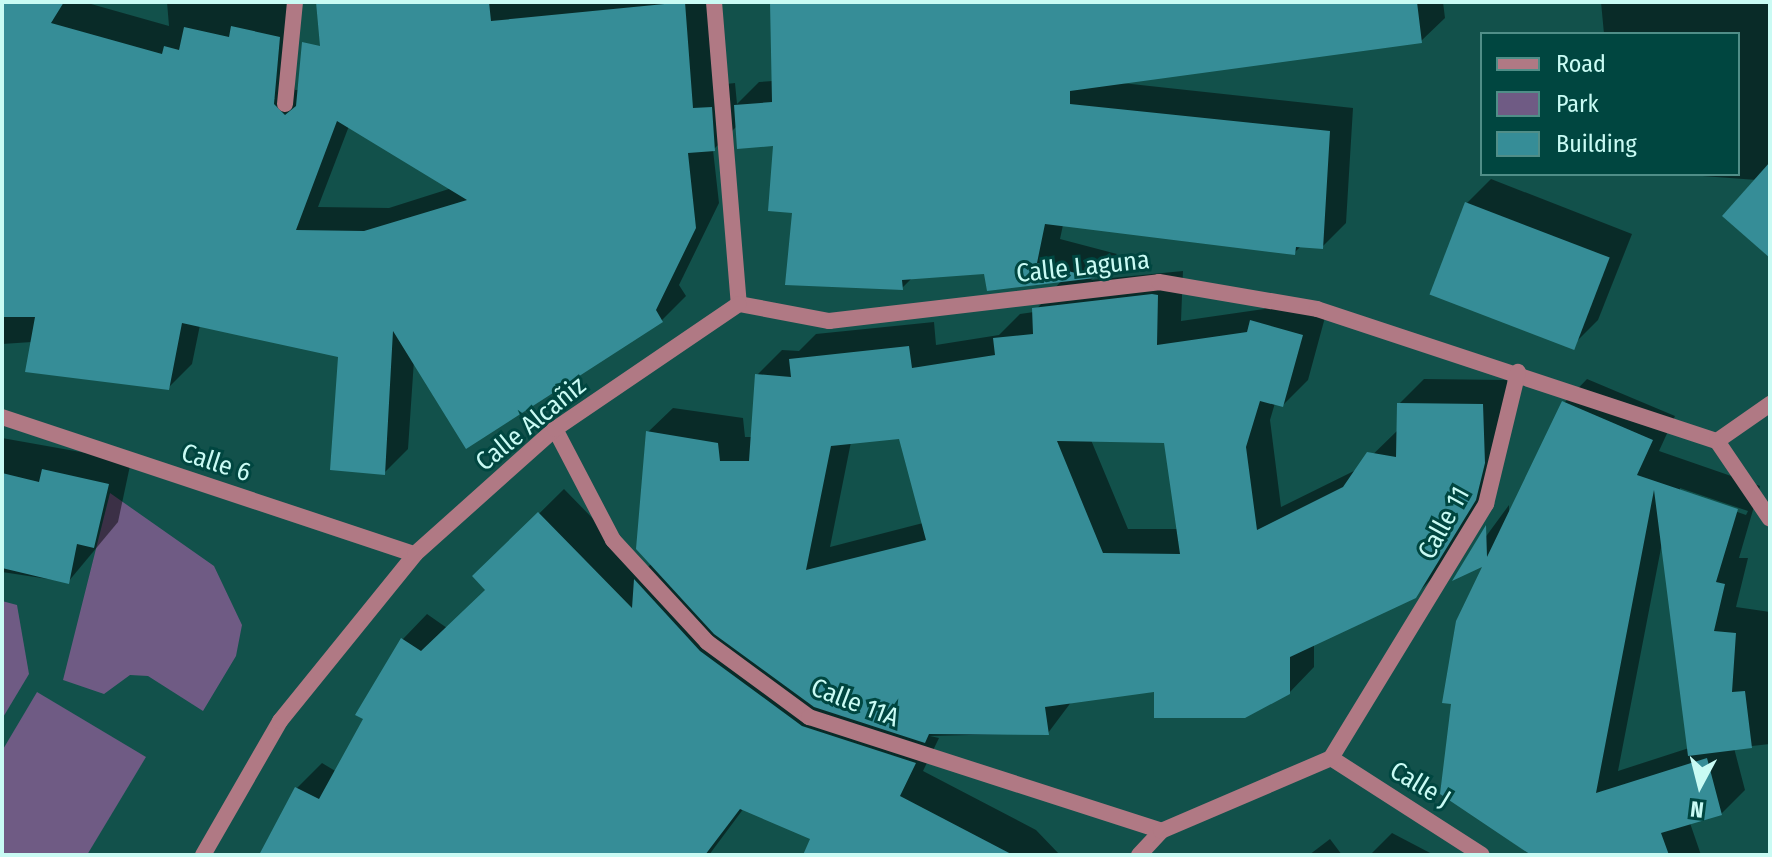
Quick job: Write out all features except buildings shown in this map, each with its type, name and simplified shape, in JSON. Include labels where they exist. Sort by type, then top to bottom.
[{"type":"street","points":[[285,104],[295,2]]},
{"type":"street","points":[[714,2],[739,304]]},
{"type":"street","name":"Calle Laguna","points":[[739,304],[829,321],[1159,282],[1317,309],[1518,372]]},
{"type":"street","name":"Calle Alcañiz","points":[[203,855],[280,721],[415,554],[555,429],[739,304]]},
{"type":"street","points":[[1518,372],[1717,441],[1770,519]]},
{"type":"street","name":"Calle 11","points":[[1331,758],[1486,504],[1518,372]]},
{"type":"street","points":[[1717,441],[1770,404]]},
{"type":"street","name":"Calle 6","points":[[2,417],[415,554]]},
{"type":"street","name":"Calle 11A","points":[[555,429],[613,540],[707,642],[809,717],[1161,831]]},
{"type":"street","points":[[1139,855],[1161,831],[1331,758]]},
{"type":"street","name":"Calle J","points":[[1331,758],[1482,855]]},
{"type":"green space","points":[[110,493],[214,566],[242,625],[236,656],[203,711],[148,676],[130,675],[104,694],[63,680]]},
{"type":"green space","points":[[2,601],[17,605],[29,674],[2,719]]},
{"type":"green space","points":[[37,692],[146,757],[87,855],[2,855],[2,751]]}]
